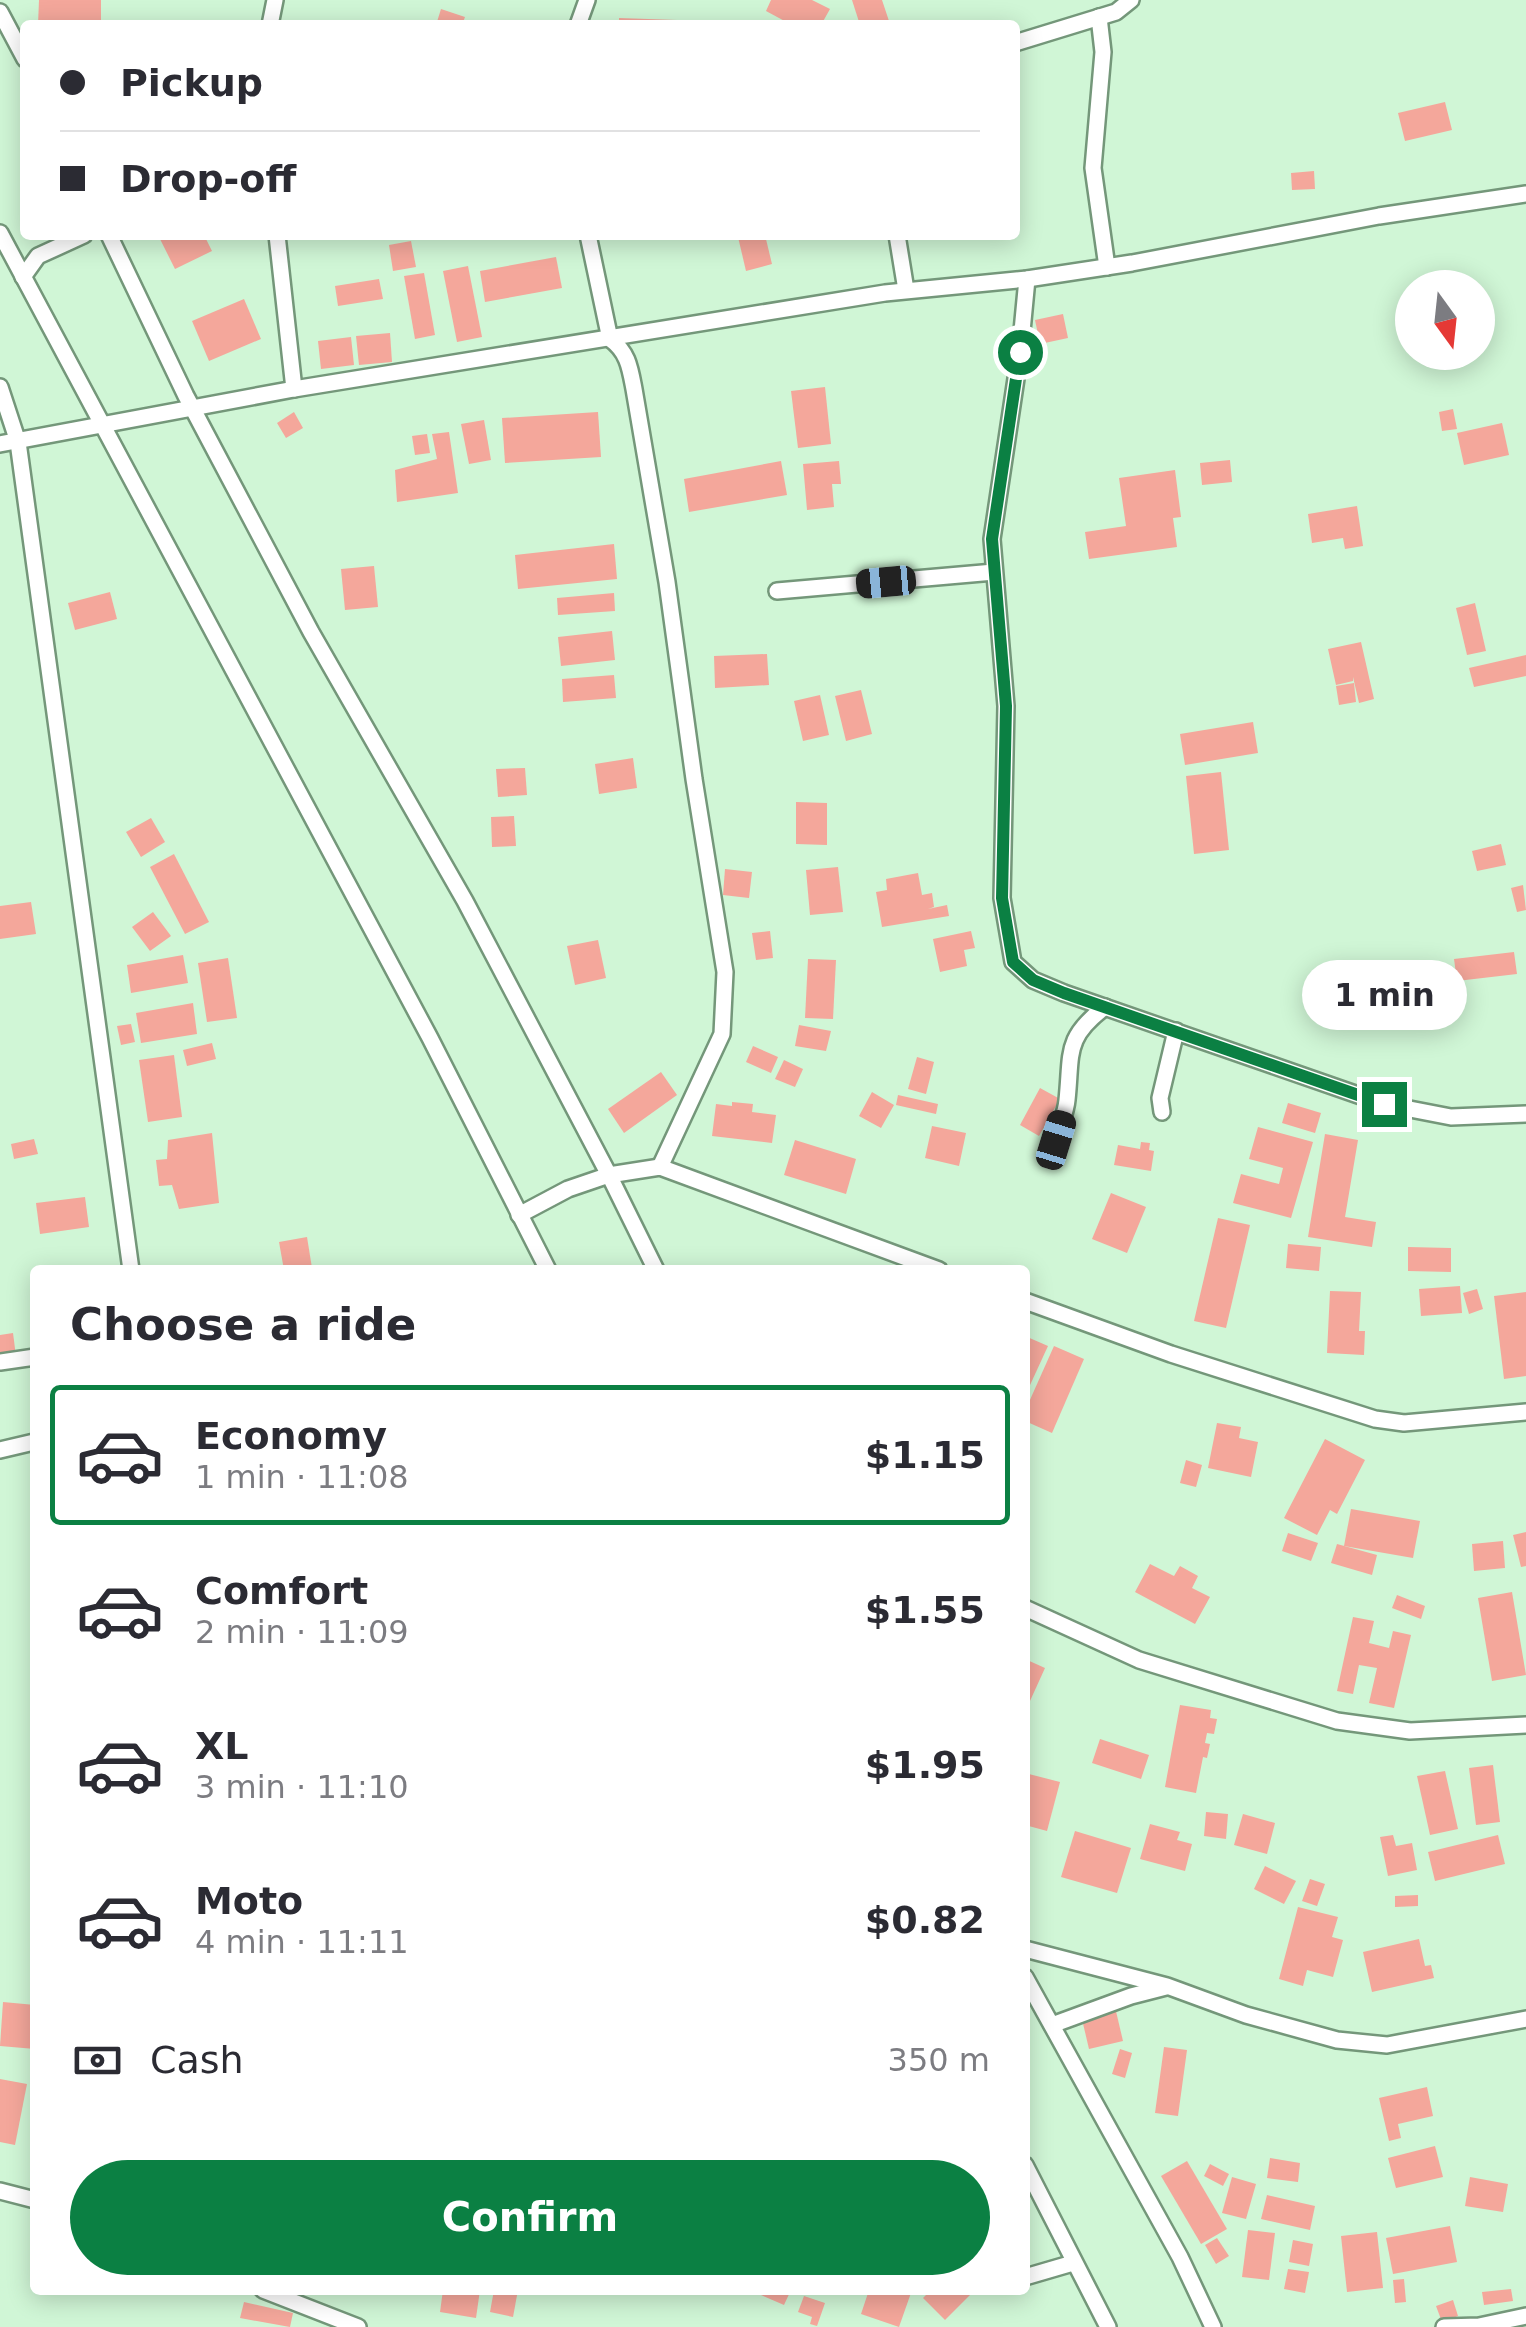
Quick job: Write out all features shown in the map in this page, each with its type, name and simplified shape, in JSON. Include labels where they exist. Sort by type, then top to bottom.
[{"type":"street","points":[[1020,41],[1126,8],[1132,0]]},
{"type":"street","points":[[0,12],[20,50]]},
{"type":"street","points":[[1099,17],[1103,52],[1092,168],[1107,267]]},
{"type":"street","points":[[0,444],[294,388],[906,290],[1107,267],[1379,216],[1526,194]]},
{"type":"street","points":[[0,233],[430,1038],[545,1265]]},
{"type":"street","points":[[23,277],[38,256],[73,240]]},
{"type":"street","points":[[111,240],[312,632],[465,901],[654,1265]]},
{"type":"street","points":[[278,240],[294,388]]},
{"type":"street","points":[[589,240],[610,339],[621,347],[628,360],[634,389],[725,972],[722,1034],[660,1167]]},
{"type":"street","points":[[898,240],[906,290]]},
{"type":"street","points":[[1027,279],[992,539],[1006,706],[1002,898],[1010,952],[1020,970],[1033,980],[1105,1007],[1384,1104],[1451,1117],[1526,1114]]},
{"type":"street","points":[[0,387],[18,442],[130,1265]]},
{"type":"street","points":[[777,591],[994,572]]},
{"type":"street","points":[[1056,1140],[1067,1102],[1070,1055],[1081,1025],[1105,1007]]},
{"type":"street","points":[[1162,1112],[1160,1098],[1176,1031]]},
{"type":"street","points":[[519,1216],[568,1188],[609,1174],[660,1167],[925,1265]]},
{"type":"street","points":[[1030,1303],[1171,1354],[1375,1420],[1404,1423],[1526,1412]]},
{"type":"street","points":[[0,1362],[30,1358]]},
{"type":"street","points":[[0,1450],[30,1443]]},
{"type":"street","points":[[1030,1610],[1139,1660],[1337,1720],[1410,1731],[1526,1724]]},
{"type":"street","points":[[1030,1950],[1167,1986],[1264,2020],[1337,2040],[1387,2044],[1526,2019]]},
{"type":"street","points":[[1030,1986],[1180,2257],[1214,2327]]},
{"type":"street","points":[[1052,2025],[1167,1986]]},
{"type":"street","points":[[1030,2175],[1108,2327]]},
{"type":"street","points":[[0,2191],[30,2199]]},
{"type":"street","points":[[1030,2276],[1073,2263]]},
{"type":"street","points":[[276,2295],[358,2327]]},
{"type":"street","points":[[1444,2327],[1526,2316]]},
{"type":"building","points":[[39,0],[101,0],[101,20],[38,20]]},
{"type":"building","points":[[771,0],[812,0],[830,9],[824,20],[783,20],[766,11]]},
{"type":"building","points":[[852,0],[882,0],[889,20],[858,20]]},
{"type":"building","points":[[441,9],[465,17],[464,20],[438,20]]},
{"type":"building","points":[[1445,102],[1452,130],[1405,141],[1398,113]]},
{"type":"building","points":[[1314,171],[1315,189],[1292,190],[1291,173]]},
{"type":"building","points":[[160,240],[206,240],[212,251],[175,269]]},
{"type":"building","points":[[739,240],[766,240],[772,264],[746,271]]},
{"type":"building","points":[[411,241],[416,267],[393,271],[389,245]]},
{"type":"building","points":[[556,257],[562,288],[485,302],[480,271]]},
{"type":"building","points":[[468,266],[482,337],[457,342],[443,271]]},
{"type":"building","points":[[424,273],[435,335],[415,339],[404,276]]},
{"type":"building","points":[[379,279],[383,299],[338,306],[335,286]]},
{"type":"building","points":[[244,299],[261,339],[209,361],[192,321]]},
{"type":"building","points":[[1063,314],[1068,338],[1040,344],[1035,320]]},
{"type":"building","points":[[390,333],[392,362],[359,365],[356,336]]},
{"type":"building","points":[[351,337],[354,365],[321,369],[318,341]]},
{"type":"building","points":[[825,387],[831,444],[798,448],[791,391]]},
{"type":"building","points":[[1453,409],[1457,429],[1442,431],[1439,412]]},
{"type":"building","points":[[294,412],[303,428],[286,438],[277,423]]},
{"type":"building","points":[[598,412],[601,457],[505,463],[502,418]]},
{"type":"building","points":[[484,420],[491,460],[469,464],[461,424]]},
{"type":"building","points":[[1502,423],[1509,455],[1464,465],[1457,433]]},
{"type":"building","points":[[449,432],[458,493],[397,502],[395,470],[437,459],[432,434]]},
{"type":"building","points":[[427,434],[430,453],[415,455],[412,436]]},
{"type":"building","points":[[1230,460],[1232,482],[1202,485],[1200,463]]},
{"type":"building","points":[[781,461],[787,495],[689,512],[684,479]]},
{"type":"building","points":[[839,461],[841,484],[832,484],[834,507],[807,510],[803,464]]},
{"type":"building","points":[[1175,470],[1181,517],[1173,518],[1177,547],[1089,559],[1085,532],[1126,526],[1119,478]]},
{"type":"building","points":[[1357,506],[1363,546],[1345,549],[1343,538],[1312,543],[1308,514]]},
{"type":"building","points":[[614,544],[617,579],[518,589],[515,555]]},
{"type":"building","points":[[374,566],[378,607],[345,610],[341,569]]},
{"type":"building","points":[[110,592],[117,619],[75,630],[68,603]]},
{"type":"building","points":[[614,593],[615,611],[558,615],[557,598]]},
{"type":"building","points":[[1475,603],[1486,651],[1467,655],[1456,608]]},
{"type":"building","points":[[612,631],[615,660],[561,666],[558,637]]},
{"type":"building","points":[[1361,642],[1374,699],[1359,703],[1353,677],[1353,681],[1336,685],[1328,649]]},
{"type":"building","points":[[767,654],[769,685],[715,688],[714,656]]},
{"type":"building","points":[[1526,655],[1526,676],[1474,687],[1469,668]]},
{"type":"building","points":[[614,675],[616,698],[563,702],[562,679]]},
{"type":"building","points":[[1354,683],[1356,702],[1339,705],[1336,686]]},
{"type":"building","points":[[861,690],[872,734],[846,741],[835,696]]},
{"type":"building","points":[[820,695],[829,735],[803,741],[794,701]]},
{"type":"building","points":[[1253,722],[1258,753],[1185,765],[1180,734]]},
{"type":"building","points":[[633,758],[637,788],[599,794],[595,764]]},
{"type":"building","points":[[525,768],[527,795],[498,797],[496,769]]},
{"type":"building","points":[[1221,772],[1229,850],[1194,854],[1186,776]]},
{"type":"building","points":[[796,802],[827,803],[827,845],[796,844]]},
{"type":"building","points":[[514,816],[516,846],[492,847],[491,817]]},
{"type":"building","points":[[151,818],[165,842],[141,857],[126,832]]},
{"type":"building","points":[[1501,844],[1506,865],[1477,871],[1472,851]]},
{"type":"building","points":[[174,854],[209,922],[185,934],[150,867]]},
{"type":"building","points":[[838,867],[843,912],[810,915],[806,870]]},
{"type":"building","points":[[725,869],[752,872],[749,898],[723,895]]},
{"type":"building","points":[[918,873],[922,895],[932,893],[934,907],[928,909],[947,905],[949,916],[882,927],[876,892],[887,890],[886,879]]},
{"type":"building","points":[[1523,885],[1526,910],[1517,912],[1511,888]]},
{"type":"building","points":[[31,902],[36,934],[0,939],[0,906]]},
{"type":"building","points":[[153,912],[171,936],[150,951],[132,927]]},
{"type":"building","points":[[770,931],[773,958],[756,960],[752,933]]},
{"type":"building","points":[[971,931],[975,948],[964,950],[967,966],[940,972],[933,939]]},
{"type":"building","points":[[598,940],[606,978],[575,985],[567,946]]},
{"type":"building","points":[[1514,952],[1517,974],[1457,981],[1454,959]]},
{"type":"building","points":[[183,955],[188,983],[131,993],[127,965]]},
{"type":"building","points":[[228,958],[237,1018],[207,1022],[198,963]]},
{"type":"building","points":[[808,959],[836,960],[833,1019],[805,1018]]},
{"type":"building","points":[[193,1003],[197,1034],[141,1043],[136,1013]]},
{"type":"building","points":[[131,1024],[135,1042],[121,1045],[117,1026]]},
{"type":"building","points":[[799,1025],[831,1031],[826,1051],[795,1046]]},
{"type":"building","points":[[212,1043],[216,1059],[187,1066],[183,1050]]},
{"type":"building","points":[[753,1046],[778,1057],[771,1073],[746,1062]]},
{"type":"building","points":[[174,1055],[182,1117],[148,1122],[139,1060]]},
{"type":"building","points":[[917,1057],[934,1062],[926,1094],[908,1089]]},
{"type":"building","points":[[784,1060],[803,1069],[795,1087],[775,1079]]},
{"type":"building","points":[[661,1072],[677,1095],[624,1133],[608,1109]]},
{"type":"building","points":[[1040,1088],[1060,1099],[1039,1136],[1020,1125]]},
{"type":"building","points":[[872,1092],[894,1105],[881,1128],[859,1116]]},
{"type":"building","points":[[898,1095],[938,1104],[936,1114],[896,1105]]},
{"type":"building","points":[[732,1102],[753,1104],[752,1112],[776,1115],[772,1143],[712,1136],[716,1104],[732,1106]]},
{"type":"building","points":[[1288,1103],[1321,1113],[1315,1133],[1282,1123]]},
{"type":"building","points":[[932,1126],[966,1133],[959,1166],[925,1158]]},
{"type":"building","points":[[1258,1127],[1313,1142],[1291,1218],[1233,1203],[1241,1174],[1279,1184],[1283,1168],[1249,1159]]},
{"type":"building","points":[[212,1133],[219,1203],[179,1209],[172,1185],[159,1186],[156,1160],[167,1159],[168,1140]]},
{"type":"building","points":[[1325,1134],[1358,1140],[1345,1217],[1376,1222],[1372,1247],[1308,1237]]},
{"type":"building","points":[[34,1139],[38,1154],[14,1159],[11,1144]]},
{"type":"building","points":[[795,1140],[856,1159],[846,1194],[784,1175]]},
{"type":"building","points":[[1141,1142],[1150,1143],[1149,1150],[1154,1151],[1151,1171],[1114,1165],[1118,1145],[1140,1149]]},
{"type":"building","points":[[1111,1193],[1146,1207],[1127,1253],[1092,1239]]},
{"type":"building","points":[[85,1197],[89,1227],[40,1234],[36,1203]]},
{"type":"building","points":[[1218,1218],[1250,1225],[1226,1328],[1194,1321]]},
{"type":"building","points":[[307,1237],[312,1265],[283,1265],[279,1242]]},
{"type":"building","points":[[1288,1244],[1321,1247],[1319,1271],[1286,1268]]},
{"type":"building","points":[[1408,1247],[1451,1248],[1451,1272],[1408,1271]]},
{"type":"building","points":[[1460,1286],[1462,1313],[1421,1316],[1419,1289]]},
{"type":"building","points":[[1477,1289],[1483,1309],[1469,1314],[1463,1293]]},
{"type":"building","points":[[1330,1291],[1361,1292],[1359,1331],[1365,1331],[1364,1355],[1327,1353]]},
{"type":"building","points":[[1526,1292],[1526,1376],[1504,1379],[1494,1296]]},
{"type":"building","points":[[13,1333],[16,1356],[0,1358],[0,1335]]},
{"type":"building","points":[[1030,1338],[1048,1346],[1030,1385]]},
{"type":"building","points":[[1054,1346],[1084,1359],[1052,1433],[1030,1423],[1030,1400]]},
{"type":"building","points":[[1217,1423],[1241,1427],[1239,1438],[1258,1442],[1251,1477],[1208,1468]]},
{"type":"building","points":[[1325,1439],[1365,1460],[1337,1514],[1330,1510],[1317,1535],[1284,1518]]},
{"type":"building","points":[[1186,1460],[1202,1465],[1196,1487],[1180,1483]]},
{"type":"building","points":[[1351,1509],[1420,1521],[1413,1558],[1344,1546]]},
{"type":"building","points":[[1526,1532],[1526,1566],[1521,1567],[1513,1535]]},
{"type":"building","points":[[1288,1533],[1318,1543],[1311,1561],[1282,1551]]},
{"type":"building","points":[[1503,1541],[1505,1568],[1474,1571],[1472,1544]]},
{"type":"building","points":[[1337,1544],[1377,1555],[1372,1575],[1331,1563]]},
{"type":"building","points":[[1150,1564],[1174,1576],[1180,1566],[1198,1576],[1192,1588],[1210,1597],[1195,1624],[1135,1592]]},
{"type":"building","points":[[1512,1592],[1526,1675],[1492,1681],[1478,1598]]},
{"type":"building","points":[[1397,1595],[1425,1606],[1421,1619],[1392,1608]]},
{"type":"building","points":[[1353,1617],[1374,1621],[1369,1643],[1389,1648],[1393,1631],[1411,1635],[1394,1708],[1369,1703],[1377,1668],[1359,1665],[1353,1694],[1337,1691]]},
{"type":"building","points":[[1030,1661],[1045,1668],[1030,1701]]},
{"type":"building","points":[[1180,1705],[1211,1710],[1210,1718],[1217,1719],[1214,1734],[1207,1733],[1205,1743],[1210,1744],[1207,1758],[1203,1757],[1196,1793],[1165,1787]]},
{"type":"building","points":[[1100,1739],[1149,1755],[1141,1779],[1092,1763]]},
{"type":"building","points":[[1493,1765],[1500,1822],[1476,1825],[1469,1768]]},
{"type":"building","points":[[1445,1771],[1458,1829],[1430,1835],[1417,1776]]},
{"type":"building","points":[[1030,1774],[1060,1782],[1047,1831],[1030,1826]]},
{"type":"building","points":[[1206,1812],[1228,1814],[1226,1839],[1204,1836]]},
{"type":"building","points":[[1243,1814],[1275,1823],[1267,1854],[1234,1845]]},
{"type":"building","points":[[1150,1824],[1180,1832],[1177,1840],[1192,1844],[1185,1871],[1140,1859]]},
{"type":"building","points":[[1075,1831],[1131,1848],[1117,1893],[1061,1877]]},
{"type":"building","points":[[1393,1835],[1396,1846],[1412,1843],[1417,1870],[1388,1876],[1380,1837]]},
{"type":"building","points":[[1498,1835],[1505,1864],[1435,1881],[1428,1852]]},
{"type":"building","points":[[1265,1866],[1296,1881],[1284,1904],[1254,1889]]},
{"type":"building","points":[[1310,1879],[1325,1884],[1317,1906],[1302,1901]]},
{"type":"building","points":[[1418,1895],[1418,1906],[1395,1907],[1395,1896]]},
{"type":"building","points":[[1298,1907],[1338,1917],[1332,1937],[1343,1940],[1333,1977],[1307,1970],[1303,1986],[1279,1979]]},
{"type":"building","points":[[1419,1939],[1425,1966],[1431,1965],[1434,1978],[1372,1992],[1363,1952]]},
{"type":"building","points":[[3,2002],[30,2005],[30,2049],[0,2046]]},
{"type":"building","points":[[1115,2007],[1123,2041],[1089,2049],[1081,2015]]},
{"type":"building","points":[[1164,2047],[1187,2050],[1178,2116],[1155,2113]]},
{"type":"building","points":[[1120,2049],[1132,2053],[1125,2078],[1112,2074]]},
{"type":"building","points":[[0,2079],[27,2084],[15,2145],[0,2142]]},
{"type":"building","points":[[1427,2087],[1433,2116],[1398,2124],[1401,2138],[1389,2141],[1379,2098]]},
{"type":"building","points":[[1435,2146],[1443,2177],[1396,2188],[1388,2158]]},
{"type":"building","points":[[1270,2158],[1300,2163],[1298,2182],[1267,2178]]},
{"type":"building","points":[[1187,2161],[1227,2229],[1201,2244],[1161,2176]]},
{"type":"building","points":[[1210,2164],[1229,2174],[1223,2186],[1204,2176]]},
{"type":"building","points":[[1232,2177],[1256,2184],[1246,2219],[1222,2213]]},
{"type":"building","points":[[1470,2177],[1508,2184],[1503,2212],[1465,2206]]},
{"type":"building","points":[[1267,2195],[1315,2206],[1310,2230],[1261,2219]]},
{"type":"building","points":[[1450,2226],[1457,2262],[1393,2274],[1386,2238]]},
{"type":"building","points":[[1248,2230],[1275,2233],[1269,2280],[1242,2277]]},
{"type":"building","points":[[1377,2232],[1383,2288],[1347,2292],[1341,2236]]},
{"type":"building","points":[[1217,2238],[1229,2256],[1216,2264],[1205,2245]]},
{"type":"building","points":[[1293,2240],[1313,2244],[1309,2266],[1289,2262]]},
{"type":"building","points":[[1288,2269],[1309,2272],[1305,2293],[1284,2289]]},
{"type":"building","points":[[1404,2279],[1406,2302],[1395,2303],[1393,2280]]},
{"type":"building","points":[[1511,2289],[1513,2301],[1484,2305],[1482,2292]]},
{"type":"building","points":[[442,2295],[479,2295],[476,2318],[440,2312]]},
{"type":"building","points":[[493,2295],[517,2295],[513,2317],[490,2312]]},
{"type":"building","points":[[761,2295],[789,2295],[784,2305]]},
{"type":"building","points":[[867,2295],[910,2295],[899,2327],[861,2314]]},
{"type":"building","points":[[926,2295],[970,2295],[945,2320],[923,2298]]},
{"type":"building","points":[[804,2296],[825,2303],[817,2326],[810,2324],[812,2317],[798,2312]]},
{"type":"building","points":[[1453,2300],[1458,2316],[1442,2322],[1436,2306]]},
{"type":"building","points":[[244,2302],[293,2313],[290,2327],[240,2318]]},
{"type":"route","points":[[1020,352],[992,539],[1006,706],[1002,898],[1013,962],[1033,980],[1064,993],[1384,1104]]}]
